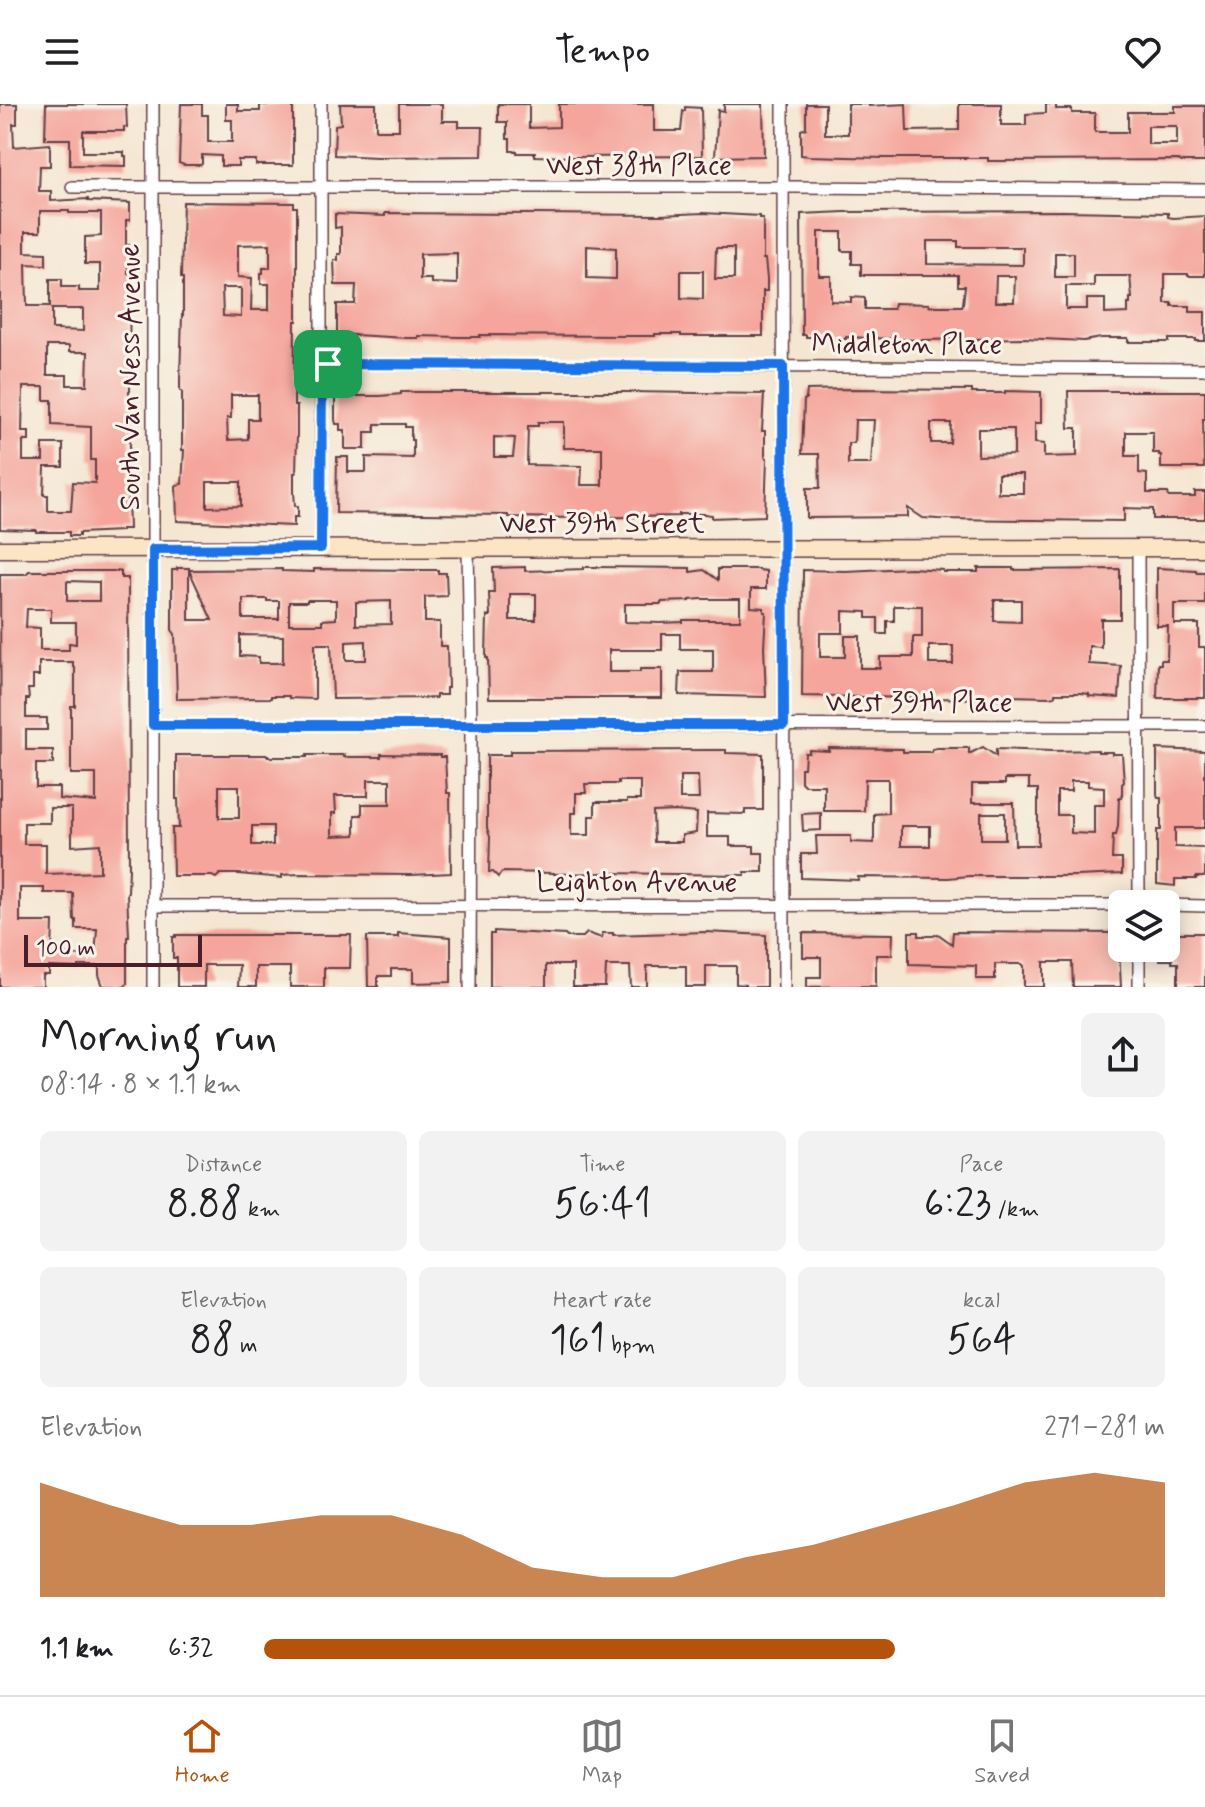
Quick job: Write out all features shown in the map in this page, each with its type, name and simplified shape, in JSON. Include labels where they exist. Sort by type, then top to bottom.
[{"type":"street","name":"South Van Ness Avenue","points":[[153,104],[153,987]]},
{"type":"street","points":[[321,104],[321,548]]},
{"type":"street","points":[[783,104],[784,987]]},
{"type":"street","name":"West 38th Place","points":[[72,187],[1205,190]]},
{"type":"street","name":"Middleton Place","points":[[322,364],[1205,369]]},
{"type":"street","points":[[468,548],[470,987]]},
{"type":"street","points":[[1138,548],[1139,890]]},
{"type":"street","name":"West 39th Street","points":[[0,549],[1205,548]]},
{"type":"street","name":"West 39th Place","points":[[153,725],[1205,726]]},
{"type":"street","name":"Leighton Avenue","points":[[153,906],[1108,905]]},
{"type":"street","points":[[1180,905],[1205,906]]},
{"type":"street","points":[[1139,962],[1139,987]]},
{"type":"building","points":[[0,104],[17,104],[17,124],[13,124],[14,147],[50,144],[50,166],[40,166],[39,191],[51,191],[51,201],[88,199],[130,203],[130,220],[126,220],[130,273],[129,529],[69,536],[69,532],[0,529]],"holes":[[[40,211],[101,213],[101,236],[85,237],[85,264],[100,264],[100,291],[62,287],[62,279],[50,279],[50,306],[27,306],[26,264],[46,265],[46,253],[25,252],[25,232],[40,232]],[[52,309],[83,309],[83,331],[52,329]],[[47,346],[69,346],[69,352],[88,352],[87,385],[67,385],[67,375],[47,375]],[[23,387],[44,387],[44,400],[52,400],[52,425],[91,427],[95,483],[73,482],[71,511],[48,511],[48,495],[44,495],[45,467],[63,467],[63,444],[43,444],[43,461],[23,461],[23,441],[29,441],[29,432],[22,432]]]},
{"type":"building","points":[[46,104],[126,104],[127,127],[124,131],[83,131],[83,152],[124,152],[126,166],[70,165],[70,139],[45,139]]},
{"type":"building","points":[[181,104],[202,104],[202,115],[208,115],[208,142],[232,142],[232,120],[226,120],[226,104],[238,104],[238,111],[260,111],[260,105],[293,104],[293,165],[256,165],[256,160],[238,160],[238,166],[221,166],[221,156],[202,155],[200,165],[179,163]]},
{"type":"building","points":[[340,104],[376,104],[376,130],[399,130],[399,104],[442,104],[442,121],[459,121],[459,127],[483,127],[482,156],[334,155],[335,125],[341,124]]},
{"type":"building","points":[[498,104],[529,104],[529,128],[559,127],[559,104],[654,104],[654,131],[681,131],[685,107],[701,108],[702,156],[573,157],[517,153],[510,151],[507,122],[498,122]]},
{"type":"building","points":[[724,104],[763,104],[764,156],[715,157],[718,110],[724,111]]},
{"type":"building","points":[[806,104],[825,104],[825,134],[848,134],[848,104],[906,104],[907,131],[959,130],[959,104],[1001,104],[1001,125],[1026,125],[1026,114],[1046,113],[1046,104],[1056,104],[1056,109],[1072,109],[1072,113],[1095,113],[1095,132],[1128,132],[1128,112],[1175,112],[1175,106],[1205,106],[1205,162],[809,156],[801,155],[801,130],[806,128]],"holes":[[[1148,126],[1177,126],[1177,144],[1148,144]]]},
{"type":"building","points":[[183,202],[294,203],[297,207],[294,492],[298,517],[294,517],[294,526],[177,521],[176,485],[182,484],[184,450],[180,391]],"holes":[[[270,244],[270,268],[263,268],[261,273],[261,284],[269,284],[269,310],[251,310],[252,278],[238,277],[238,245]],[[222,288],[241,288],[241,317],[223,316]],[[231,395],[258,395],[258,419],[248,419],[248,439],[228,440],[227,418],[231,418]],[[207,482],[241,482],[241,506],[207,507]]]},
{"type":"building","points":[[1065,211],[1168,213],[1168,217],[1173,218],[1205,216],[1205,276],[1165,274],[1165,303],[1190,306],[1190,312],[1205,312],[1205,341],[806,337],[802,335],[801,214]],"holes":[[[819,232],[842,232],[842,251],[852,251],[852,264],[861,264],[861,275],[958,275],[958,286],[965,286],[963,304],[929,306],[894,303],[893,309],[865,309],[865,298],[851,297],[851,302],[831,301],[831,276],[819,276]],[[927,241],[958,241],[958,247],[1023,247],[1023,265],[927,264]],[[1055,253],[1074,253],[1074,277],[1055,277]],[[996,276],[1015,276],[1014,302],[995,302]],[[1094,276],[1130,276],[1132,298],[1128,313],[1105,314],[1105,299],[1087,299],[1087,309],[1066,309],[1066,286],[1094,286]]]},
{"type":"building","points":[[385,213],[703,213],[759,216],[763,218],[763,259],[767,279],[767,291],[763,291],[763,336],[655,334],[407,338],[337,334],[337,304],[355,304],[356,285],[335,285],[334,260],[338,260],[338,254],[341,254],[341,227],[335,228],[335,214],[385,216]],"holes":[[[587,246],[616,248],[616,279],[587,278]],[[716,248],[734,248],[734,279],[715,279]],[[457,253],[457,284],[431,283],[431,279],[420,279],[420,254]],[[681,271],[703,271],[703,299],[681,298]]]},
{"type":"building","points":[[807,390],[1041,392],[1041,423],[1035,423],[1035,443],[1044,444],[1044,457],[1077,456],[1077,428],[1069,428],[1068,391],[1205,391],[1204,468],[1161,468],[1161,455],[1153,453],[1153,432],[1126,432],[1126,456],[1139,456],[1139,473],[1147,474],[1147,493],[1195,497],[1195,492],[1205,492],[1205,519],[1153,519],[1153,509],[1124,508],[1124,521],[938,519],[923,518],[908,508],[908,517],[807,518],[807,488],[820,488],[819,454],[802,454]],"holes":[[[855,420],[874,420],[871,464],[848,464],[848,443],[854,443]],[[931,423],[951,423],[950,443],[931,443]],[[978,429],[1014,429],[1014,455],[978,456]],[[998,474],[1023,474],[1023,493],[998,493]]]},
{"type":"building","points":[[340,392],[352,393],[352,396],[764,394],[762,431],[765,431],[767,458],[765,516],[712,518],[712,515],[705,514],[679,514],[579,518],[336,513],[337,457],[348,457],[348,472],[366,472],[366,457],[413,458],[413,440],[411,427],[405,427],[405,424],[375,424],[375,432],[365,432],[365,449],[345,449],[345,430],[340,430],[340,424],[336,424],[335,420],[335,396]],"holes":[[[538,422],[564,422],[564,448],[602,448],[602,485],[581,485],[582,466],[527,465],[528,426],[538,426]],[[494,437],[515,438],[513,457],[494,457]]]},
{"type":"building","points":[[525,567],[525,571],[584,567],[690,568],[690,572],[704,570],[718,580],[718,569],[766,571],[766,589],[751,589],[751,607],[764,608],[766,612],[766,697],[679,695],[680,672],[713,672],[713,649],[680,649],[680,634],[662,634],[662,650],[609,650],[609,672],[662,669],[662,698],[489,698],[487,616],[490,616],[489,593],[494,593],[493,568]],"holes":[[[510,594],[536,594],[536,620],[510,620]],[[740,599],[740,620],[625,622],[625,604]]]},
{"type":"building","points":[[910,568],[943,572],[978,572],[978,568],[1120,569],[1120,619],[1101,619],[1101,647],[1089,646],[1089,664],[1121,666],[1119,698],[1081,693],[990,699],[802,696],[803,570]],"holes":[[[994,600],[1021,600],[1021,622],[994,621]],[[894,606],[922,606],[922,637],[913,637],[913,657],[880,657],[880,668],[860,668],[860,636],[845,636],[845,657],[820,657],[820,633],[843,633],[843,611],[867,612],[867,618],[878,618],[878,634],[887,634],[887,621],[894,621]],[[929,646],[953,646],[953,664],[929,664]]]},
{"type":"building","points":[[1157,568],[1205,572],[1205,604],[1174,604],[1174,624],[1199,624],[1199,647],[1205,647],[1205,698],[1157,698],[1158,664],[1161,660],[1167,660],[1168,626],[1157,626]]},
{"type":"building","points":[[282,569],[314,572],[314,569],[438,570],[438,573],[446,573],[447,596],[425,597],[425,622],[440,622],[440,646],[447,646],[446,695],[436,695],[436,698],[333,699],[331,644],[315,644],[315,699],[271,696],[177,699],[172,570]],"holes":[[[189,570],[212,620],[189,620]],[[243,599],[279,601],[279,619],[243,619]],[[336,600],[336,619],[322,620],[322,624],[289,624],[289,602]],[[391,601],[391,624],[356,625],[356,602]],[[240,635],[283,636],[283,663],[259,663],[259,657],[240,656]],[[366,641],[366,660],[346,660],[346,642]]]},
{"type":"building","points":[[29,571],[121,571],[121,578],[128,578],[129,936],[125,987],[103,986],[99,966],[79,966],[49,967],[49,975],[43,975],[43,987],[0,987],[0,574],[26,574]],"holes":[[[67,582],[99,582],[99,601],[67,601]],[[27,609],[51,609],[51,622],[76,622],[76,644],[69,643],[69,650],[40,650],[40,628],[26,627]],[[39,662],[73,662],[75,706],[71,706],[71,774],[96,774],[96,802],[59,799],[59,787],[36,787],[36,764],[53,764],[53,750],[26,750],[26,730],[47,730],[47,718],[26,718],[28,689],[33,689],[33,676],[39,676]],[[50,808],[72,808],[72,846],[100,844],[100,872],[46,874],[46,844],[24,844],[24,823],[50,823]],[[20,888],[44,888],[44,893],[73,893],[76,929],[97,929],[95,956],[52,954],[53,922],[20,922]]]},
{"type":"building","points":[[983,747],[996,756],[996,749],[1098,750],[1122,754],[1124,782],[1122,797],[1119,797],[1118,826],[1116,835],[1113,835],[1112,859],[1122,859],[1122,874],[858,877],[858,880],[801,878],[801,854],[817,854],[816,836],[851,836],[851,842],[874,843],[874,814],[888,813],[888,779],[865,779],[864,811],[824,811],[824,785],[804,785],[801,782],[801,768],[804,768],[805,753],[809,750],[903,749],[903,752],[932,752],[937,748],[969,748],[969,754]],"holes":[[[1005,779],[1029,779],[1029,789],[1038,789],[1038,845],[1015,845],[1014,803],[972,803],[972,784],[1005,784]],[[1071,781],[1088,781],[1088,786],[1104,787],[1104,805],[1094,805],[1094,834],[1071,833],[1071,815],[1057,815],[1057,791],[1071,791]],[[981,813],[1005,813],[1005,839],[981,839]],[[901,826],[930,826],[930,846],[901,846]]]},
{"type":"building","points":[[1157,749],[1205,751],[1205,828],[1175,828],[1175,847],[1205,848],[1205,874],[1196,879],[1175,879],[1175,886],[1157,884],[1157,830],[1161,830],[1161,798],[1157,794]]},
{"type":"building","points":[[726,750],[726,753],[763,754],[763,810],[745,810],[745,814],[707,813],[707,837],[730,837],[730,846],[754,846],[754,853],[763,853],[763,872],[745,872],[745,875],[502,872],[498,877],[489,872],[487,755],[510,755],[510,751]],"holes":[[[680,776],[698,776],[699,799],[680,799]],[[618,781],[640,781],[640,800],[595,802],[595,816],[589,816],[589,835],[571,835],[571,813],[576,813],[576,793],[586,793],[585,784],[618,784]],[[653,812],[697,813],[696,833],[682,835],[682,842],[654,842]]]},
{"type":"building","points":[[381,754],[445,757],[447,793],[450,793],[451,873],[299,874],[282,875],[282,878],[239,874],[220,874],[216,878],[173,876],[172,828],[179,828],[176,755],[381,757]],"holes":[[[368,780],[390,780],[390,804],[362,804],[362,815],[355,815],[355,835],[332,836],[335,796],[368,796]],[[219,786],[239,786],[239,818],[219,818]],[[252,826],[273,826],[273,845],[252,845]]]},
{"type":"building","points":[[821,813],[821,830],[803,831],[802,814]]},
{"type":"building","points":[[494,931],[567,937],[583,937],[587,933],[602,938],[602,933],[766,935],[766,987],[736,984],[736,966],[706,966],[706,987],[686,987],[686,966],[647,966],[647,987],[631,987],[630,966],[606,966],[605,987],[573,987],[573,965],[546,965],[546,987],[490,987],[490,934]]},
{"type":"building","points":[[909,932],[919,932],[919,936],[938,934],[952,944],[953,932],[1108,933],[1108,962],[1120,962],[1121,987],[1073,987],[1072,962],[1044,962],[1044,987],[1024,987],[1022,964],[995,964],[995,979],[976,979],[976,966],[909,964]]},
{"type":"building","points":[[398,933],[451,937],[451,982],[413,983],[413,969],[391,969],[391,976],[378,976],[378,987],[368,987],[367,937],[398,937]]},
{"type":"building","points":[[803,933],[893,934],[892,955],[876,955],[876,986],[807,987],[807,977],[821,977],[821,957],[803,957]]},
{"type":"building","points":[[1180,933],[1205,933],[1205,987],[1178,987],[1178,963],[1172,963],[1180,962]]},
{"type":"building","points":[[351,935],[350,968],[324,968],[324,987],[290,987],[290,967],[256,967],[256,987],[238,987],[239,965],[204,965],[204,987],[177,987],[177,958],[173,958],[173,937]]},
{"type":"route","points":[[322,364],[328,364],[783,366],[784,725],[153,725],[153,549],[321,548],[322,364]]}]
